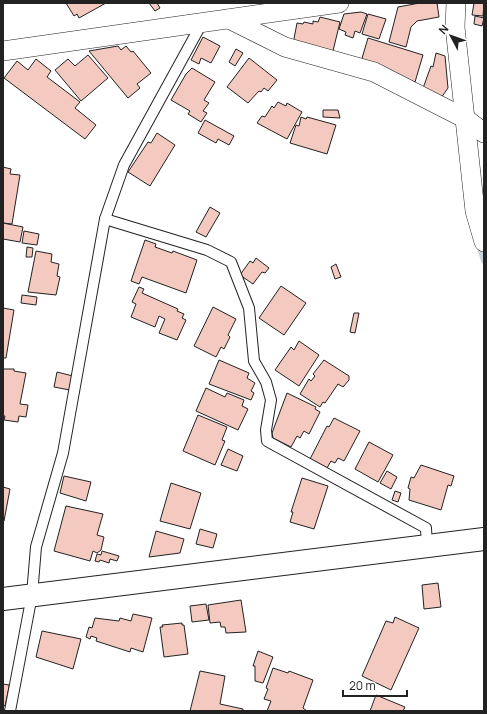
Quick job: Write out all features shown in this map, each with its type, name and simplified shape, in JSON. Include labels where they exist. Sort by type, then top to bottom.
[{"type":"street","points":[[3,51],[229,19],[261,8],[339,3]]},
{"type":"street","points":[[456,3],[455,27],[475,211],[484,242]]},
{"type":"street","points":[[229,19],[285,47],[374,72],[466,119],[484,133]]},
{"type":"street","points":[[3,599],[484,539]]},
{"type":"lane","points":[[10,711],[32,595],[36,547],[63,453],[105,219],[124,165],[202,23]]},
{"type":"lane","points":[[105,219],[206,250],[231,262],[249,308],[254,361],[266,382],[271,400],[266,430],[267,441],[426,528],[427,546]]},
{"type":"building","points":[[66,3],[106,3],[79,18],[77,14],[74,16]]},
{"type":"building","points":[[149,3],[157,3],[160,8],[155,11]]},
{"type":"building","points":[[420,3],[437,3],[439,17],[417,21],[411,27],[406,47],[389,42],[398,7]]},
{"type":"building","points":[[474,3],[484,3],[483,16],[472,15]]},
{"type":"building","points":[[361,12],[367,14],[360,33],[355,31],[353,38],[345,35],[346,32],[339,29],[344,14]]},
{"type":"building","points":[[368,14],[386,19],[379,39],[362,34]]},
{"type":"building","points":[[475,16],[484,18],[482,26],[474,24]]},
{"type":"building","points":[[320,17],[340,22],[332,55],[293,44],[297,23],[303,24],[304,22],[313,24],[313,21],[318,22]]},
{"type":"building","points":[[203,37],[220,46],[211,63],[201,58],[199,64],[191,60]]},
{"type":"building","points":[[368,38],[423,55],[415,82],[360,65]]},
{"type":"building","points":[[118,46],[121,50],[126,46],[131,52],[133,51],[151,73],[137,84],[140,88],[128,98],[89,51]]},
{"type":"building","points":[[236,49],[243,53],[235,66],[229,62]]},
{"type":"building","points":[[436,53],[445,56],[448,88],[441,98],[422,91],[431,66],[433,67]]},
{"type":"building","points":[[88,55],[108,78],[81,101],[55,70],[68,59],[75,66]]},
{"type":"building","points":[[249,58],[277,80],[268,91],[264,88],[261,92],[259,91],[248,103],[227,87]]},
{"type":"building","points":[[36,59],[51,71],[47,77],[80,102],[75,108],[96,125],[85,139],[4,78],[17,61],[28,70]]},
{"type":"building","points":[[192,68],[215,82],[204,100],[209,103],[203,111],[207,113],[201,122],[188,114],[190,111],[171,100],[186,74]]},
{"type":"building","points":[[278,102],[286,106],[287,103],[302,112],[287,139],[257,123],[262,116],[265,117],[272,106],[274,108]]},
{"type":"building","points":[[323,110],[338,110],[340,118],[323,117]]},
{"type":"building","points":[[301,117],[306,119],[307,117],[336,125],[327,154],[290,143],[296,125],[299,126]]},
{"type":"building","points":[[205,120],[234,136],[229,145],[218,139],[216,143],[198,133]]},
{"type":"building","points":[[157,133],[175,145],[150,186],[128,172],[148,142],[151,143]]},
{"type":"building","points":[[3,167],[11,169],[10,174],[20,175],[12,224],[3,223]]},
{"type":"building","points":[[210,207],[220,213],[206,237],[196,232]]},
{"type":"building","points":[[3,223],[23,227],[20,242],[3,239]]},
{"type":"building","points":[[24,231],[39,234],[37,245],[22,243]]},
{"type":"building","points":[[145,240],[156,244],[155,247],[172,253],[173,251],[197,260],[186,293],[142,277],[139,284],[131,281]]},
{"type":"building","points":[[27,247],[33,248],[32,257],[26,257]]},
{"type":"building","points":[[36,251],[52,254],[51,262],[59,264],[57,276],[60,277],[56,295],[28,292]]},
{"type":"building","points":[[256,258],[269,268],[265,273],[262,272],[253,284],[240,275],[250,261],[253,263]]},
{"type":"building","points":[[336,264],[341,277],[335,279],[331,267]]},
{"type":"building","points":[[281,286],[306,303],[284,335],[259,318]]},
{"type":"building","points":[[139,287],[144,289],[142,293],[178,309],[177,311],[184,314],[182,318],[186,320],[177,340],[159,333],[165,319],[159,316],[155,327],[131,317],[136,304],[132,302]]},
{"type":"building","points":[[22,295],[37,297],[36,305],[21,303]]},
{"type":"building","points":[[213,307],[236,319],[228,335],[230,337],[224,349],[221,347],[216,357],[194,346]]},
{"type":"building","points":[[3,308],[14,310],[6,358],[3,358]]},
{"type":"building","points":[[354,313],[359,313],[355,333],[350,332]]},
{"type":"building","points":[[299,341],[319,355],[299,386],[275,370],[291,347],[294,350]]},
{"type":"building","points":[[219,360],[249,373],[247,378],[255,383],[251,391],[254,393],[251,400],[209,384]]},
{"type":"building","points":[[324,360],[349,376],[349,380],[343,387],[338,384],[325,403],[323,402],[320,407],[300,394],[309,379],[311,381],[315,376],[313,374]]},
{"type":"building","points":[[3,369],[14,369],[14,371],[26,373],[20,404],[28,405],[26,417],[19,416],[18,422],[4,420]]},
{"type":"building","points":[[57,372],[73,376],[70,390],[54,387]]},
{"type":"building","points":[[206,388],[225,397],[227,393],[244,400],[242,406],[248,409],[238,430],[196,411]]},
{"type":"building","points":[[287,393],[316,407],[315,409],[320,412],[309,434],[304,431],[300,438],[297,436],[291,447],[273,438],[272,433]]},
{"type":"building","points":[[198,415],[227,427],[222,440],[225,441],[215,465],[183,451]]},
{"type":"building","points":[[334,418],[360,431],[344,461],[338,458],[335,463],[331,461],[327,468],[310,459],[327,426],[329,427]]},
{"type":"building","points":[[369,442],[393,455],[378,482],[355,469]]},
{"type":"building","points":[[228,449],[243,456],[237,471],[221,465]]},
{"type":"building","points":[[421,465],[454,476],[451,486],[448,485],[441,510],[409,500],[410,489],[408,488],[411,477],[414,478]]},
{"type":"building","points":[[387,471],[397,477],[391,489],[380,483]]},
{"type":"building","points":[[64,476],[91,482],[86,501],[60,493]]},
{"type":"building","points":[[302,478],[328,486],[314,529],[290,522],[293,512],[291,512]]},
{"type":"building","points":[[171,483],[201,493],[190,529],[160,521]]},
{"type":"building","points":[[3,487],[10,489],[4,521],[3,520]]},
{"type":"building","points":[[395,491],[401,493],[398,502],[392,500]]},
{"type":"building","points":[[66,506],[103,514],[97,535],[104,537],[101,550],[97,553],[93,551],[90,561],[54,551]]},
{"type":"building","points":[[200,529],[217,534],[213,548],[196,544]]},
{"type":"building","points":[[156,531],[184,539],[180,553],[149,557]]},
{"type":"building","points":[[102,551],[119,556],[117,561],[110,559],[109,563],[100,560],[99,562],[95,561],[97,554],[101,555]]},
{"type":"building","points":[[438,583],[441,607],[424,609],[422,585]]},
{"type":"building","points":[[241,600],[246,632],[226,633],[225,627],[221,627],[220,622],[210,623],[208,605]]},
{"type":"building","points":[[206,604],[209,620],[192,622],[190,606]]},
{"type":"building","points":[[133,614],[152,618],[143,652],[131,648],[130,652],[96,641],[97,638],[91,636],[90,639],[86,637],[89,627],[92,628],[95,618],[119,621],[120,618],[131,621]]},
{"type":"building","points":[[395,617],[419,628],[391,690],[362,676],[386,621],[393,623]]},
{"type":"building","points":[[182,623],[182,625],[184,625],[188,654],[164,657],[160,627],[163,627],[162,625]]},
{"type":"building","points":[[42,631],[81,639],[73,669],[36,657]]},
{"type":"building","points":[[258,651],[273,657],[263,683],[255,681],[255,666],[253,666]]},
{"type":"building","points":[[273,668],[288,673],[289,671],[313,680],[303,708],[307,711],[267,711],[271,701],[264,699]]},
{"type":"building","points":[[200,671],[225,676],[220,704],[243,709],[243,711],[190,711]]},
{"type":"building","points":[[3,684],[9,685],[5,706],[3,705]]},
{"type":"building","points":[[376,695],[405,707],[403,711],[370,711]]},
{"type":"waterway","points":[[479,244],[484,261]]}]
